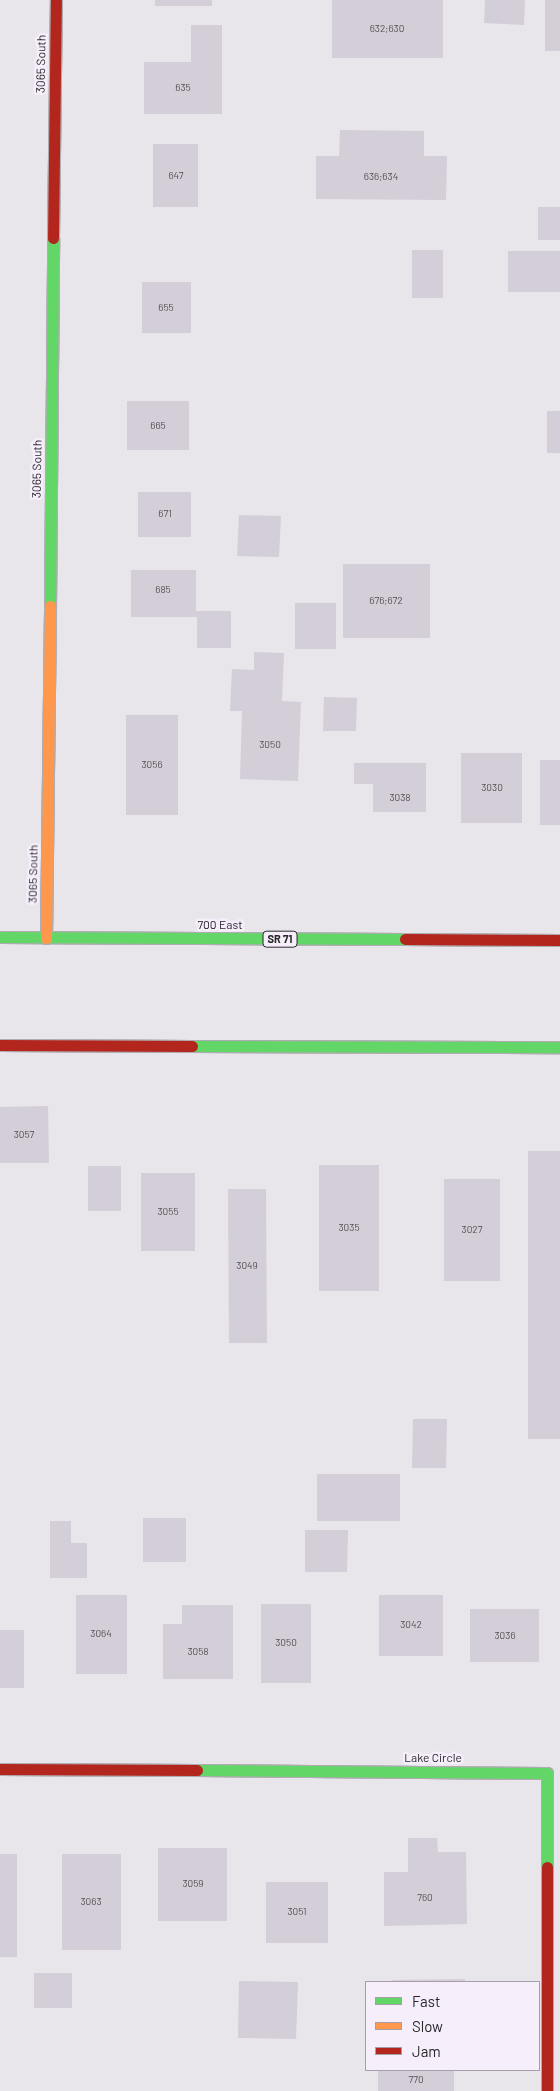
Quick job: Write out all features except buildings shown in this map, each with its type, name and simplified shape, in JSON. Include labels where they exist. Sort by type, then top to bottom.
[{"type":"street","name":"3065 South","points":[[46,938],[56,0]]},
{"type":"street","name":"700 East","points":[[0,938],[560,940]]},
{"type":"street","points":[[0,1045],[560,1047]]},
{"type":"street","name":"Lake Circle","points":[[0,1769],[547,1773],[547,2091]]},
{"type":"traffic: fast","points":[[50,606],[53,238]]},
{"type":"traffic: fast","points":[[0,937],[405,939]]},
{"type":"traffic: fast","points":[[192,1046],[560,1047]]},
{"type":"traffic: fast","points":[[197,1770],[547,1773],[547,1867]]},
{"type":"traffic: slow","points":[[46,938],[50,606]]},
{"type":"traffic: jam","points":[[53,238],[56,0]]},
{"type":"traffic: jam","points":[[405,939],[560,940]]},
{"type":"traffic: jam","points":[[0,1045],[192,1046]]},
{"type":"traffic: jam","points":[[0,1769],[197,1770]]},
{"type":"traffic: jam","points":[[547,1867],[547,2091]]}]
